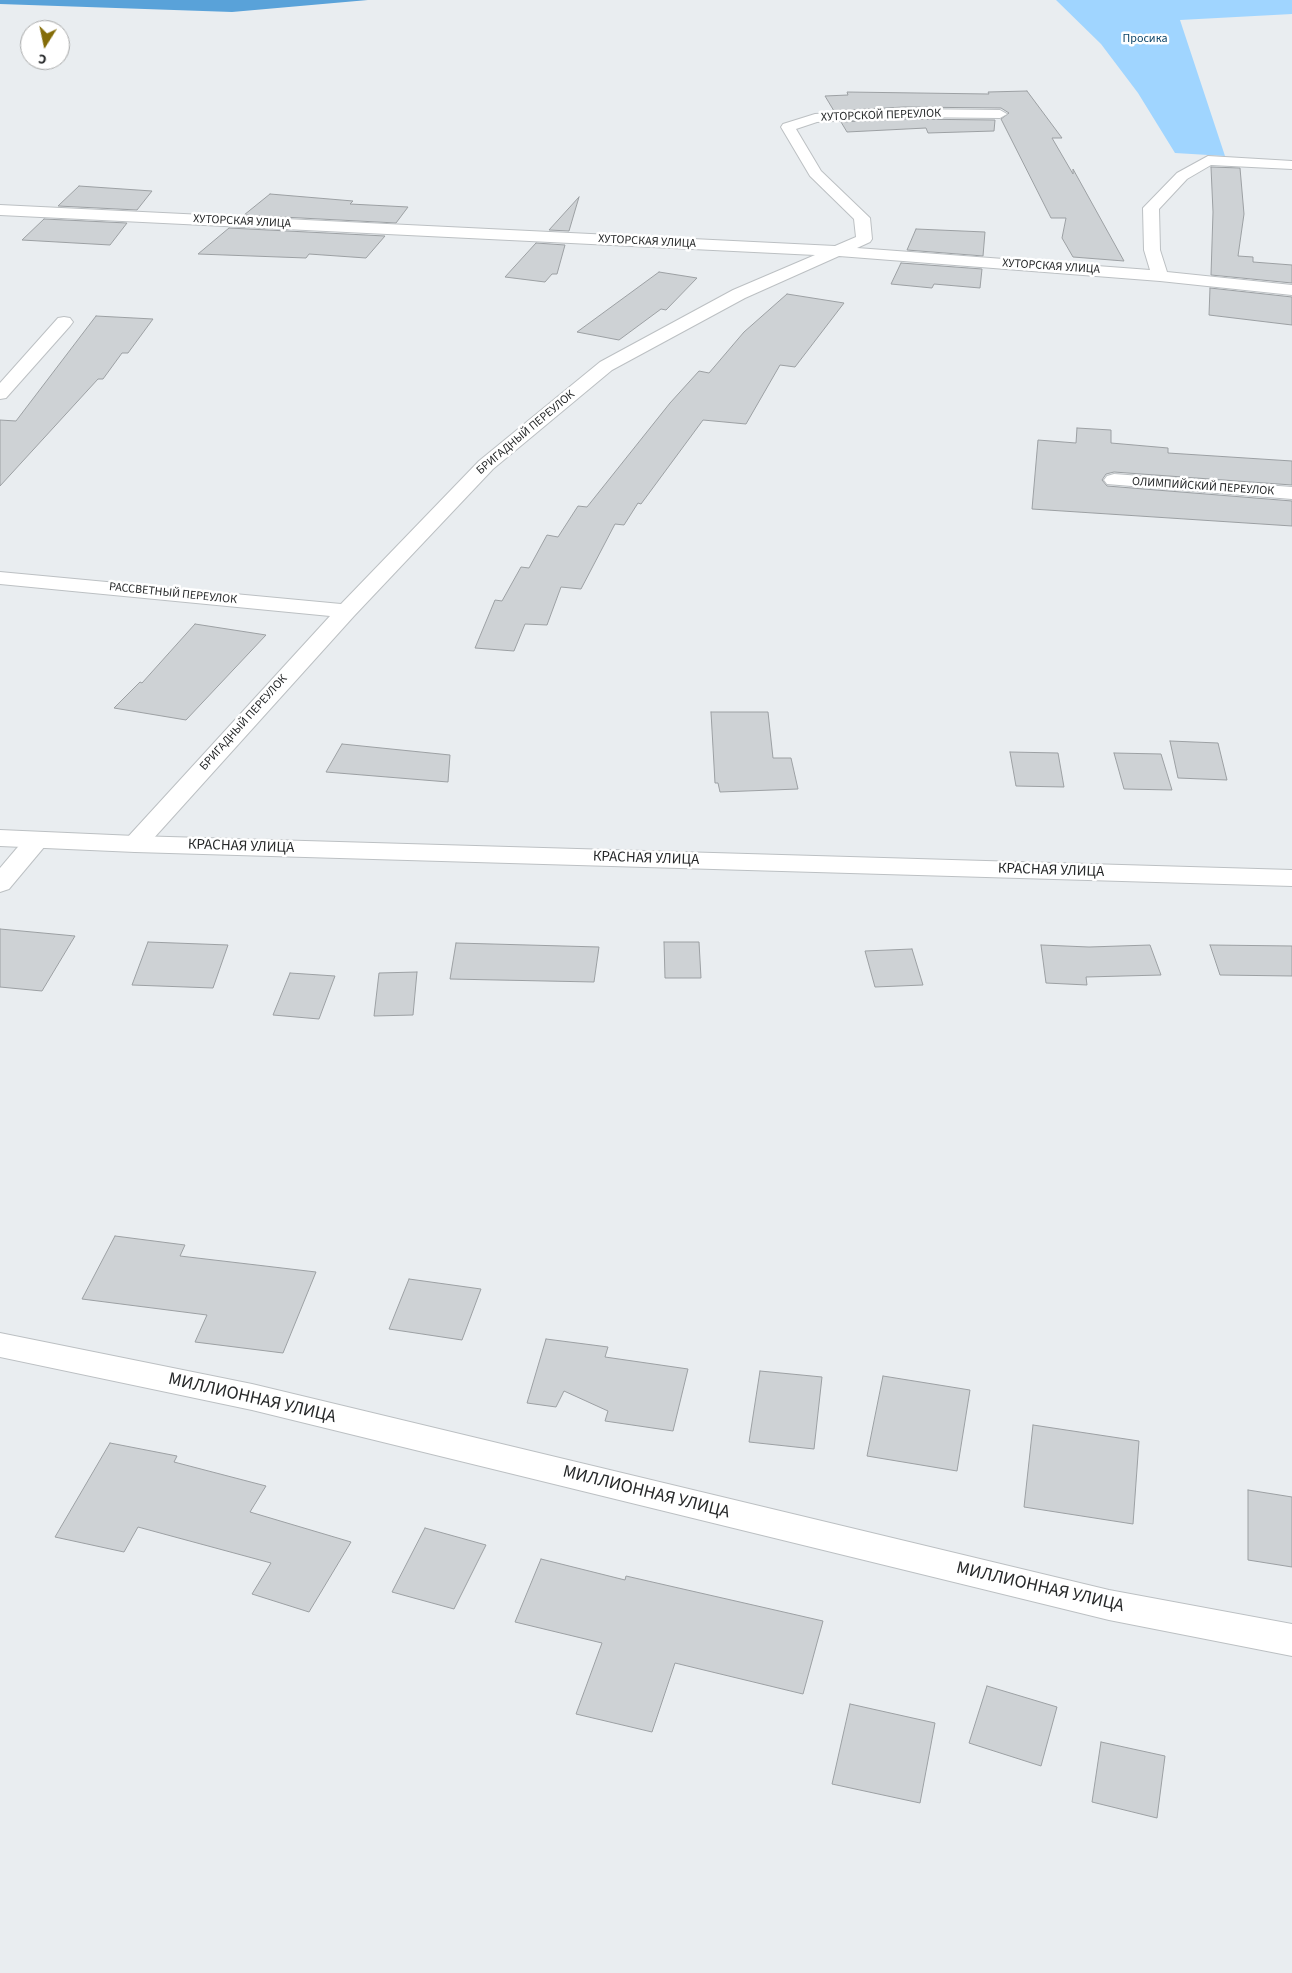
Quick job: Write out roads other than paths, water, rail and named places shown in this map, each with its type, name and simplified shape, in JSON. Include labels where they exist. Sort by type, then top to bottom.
[{"type":"street","name":"ХУТОРСКОЙ ПЕРЕУЛОК","points":[[815,173],[788,127],[815,118],[904,113],[1000,114]]},
{"type":"street","points":[[1160,276],[1152,250],[1151,208],[1182,176],[1208,160],[1292,165]]},
{"type":"street","name":"БРИГАДНЫЙ ПЕРЕУЛОК","points":[[135,844],[346,611],[486,464],[606,366],[739,294],[864,239],[862,218],[815,173]]},
{"type":"street","name":"ХУТОРСКАЯ УЛИЦА","points":[[0,210],[837,251],[1160,276],[1292,290]]},
{"type":"street","points":[[0,394],[64,322]]},
{"type":"street","name":"ОЛИМПИЙСКИЙ ПЕРЕУЛОК","points":[[1114,480],[1292,493]]},
{"type":"street","name":"РАССВЕТНЫЙ ПЕРЕУЛОК","points":[[0,578],[346,611]]},
{"type":"street","name":"КРАСНАЯ УЛИЦА","points":[[0,838],[135,844],[1292,878]]},
{"type":"street","points":[[0,884],[37,840]]},
{"type":"street","name":"МИЛЛИОННАЯ УЛИЦА","points":[[0,1345],[261,1399],[1109,1605],[1292,1640]]},
{"type":"park label","name":"Просика","points":[[1145,39]]}]
